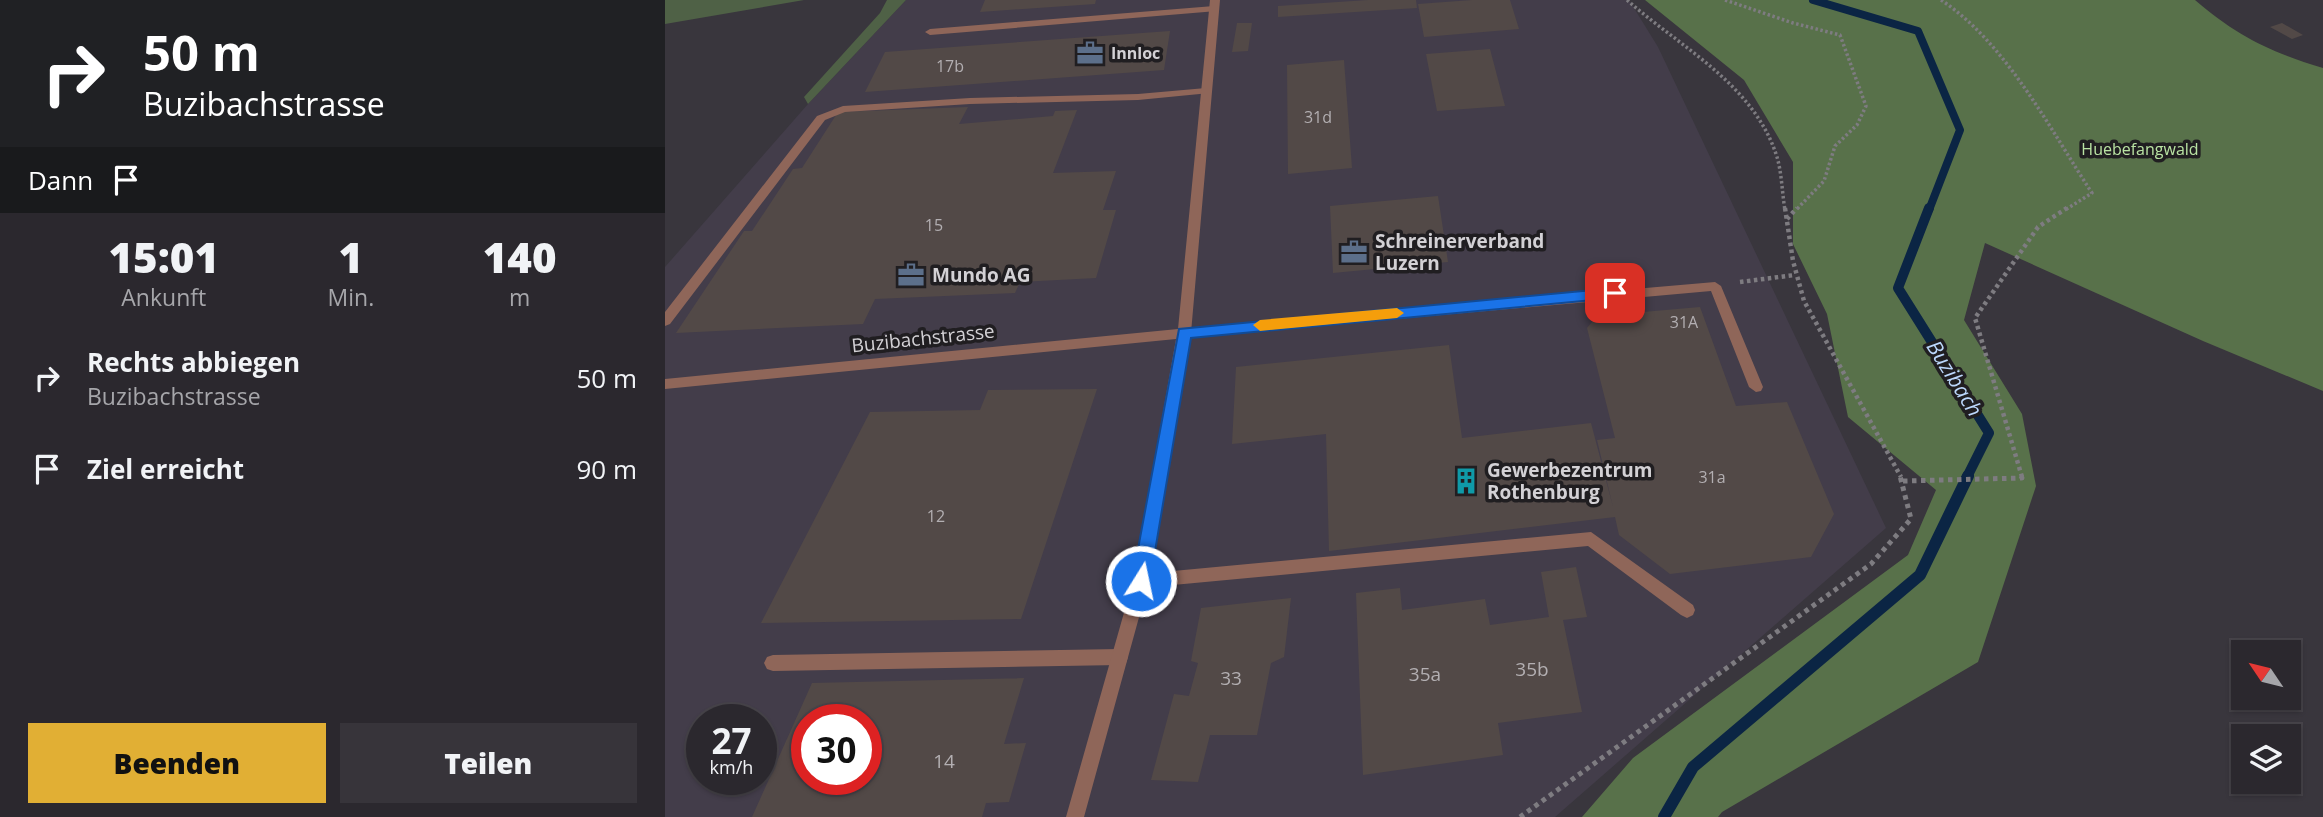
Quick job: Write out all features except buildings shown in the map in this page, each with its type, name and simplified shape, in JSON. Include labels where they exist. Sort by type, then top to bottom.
[{"type":"street","points":[[930,32],[1214,4],[1184,333],[1141,581],[1075,817]]},
{"type":"street","points":[[665,321],[821,118],[831,112],[970,101],[1137,97],[1206,91]]},
{"type":"street","points":[[1716,286],[1756,387]]},
{"type":"street","name":"Buzibachstrasse","points":[[665,384],[1184,333],[1716,286]]},
{"type":"street","points":[[1141,581],[1591,539],[1687,610]]},
{"type":"street","points":[[773,663],[1120,657]]},
{"type":"path","points":[[1520,817],[1871,564],[1911,519],[1903,481],[1804,301],[1795,275],[1776,154],[1752,104],[1725,76],[1649,20],[1627,0]]},
{"type":"path","points":[[1903,481],[2022,478],[1975,318],[2038,227],[2092,193],[1999,54],[1954,5],[1941,0]]},
{"type":"path","points":[[1726,1],[1840,35],[1866,106],[1857,125],[1835,146],[1824,181],[1786,219]]},
{"type":"path","points":[[1716,286],[1795,275]]},
{"type":"shaded area","points":[[906,0],[1629,0],[1658,47],[1886,528],[1555,817],[665,817],[665,267],[808,104]]},
{"type":"green space","points":[[665,0],[804,0],[665,24]]},
{"type":"green space","points":[[887,0],[906,0],[808,104],[804,97],[880,13]]},
{"type":"green space","name":"Huebefangwald","points":[[1645,0],[2195,0],[2225,24],[2255,42],[2323,68],[2323,391],[2203,341],[1985,243],[1964,320],[2022,414],[2036,486],[1978,662],[1722,812],[1718,817],[1582,817],[1633,758],[1908,555],[1936,490],[1848,417],[1827,314],[1793,244],[1793,162],[1744,80]]},
{"type":"waterway","name":"Buzibach","points":[[1813,0],[1918,31],[1960,130],[1929,210]]},
{"type":"waterway","name":"Buzibach","points":[[1929,208],[1898,288],[1989,433],[1967,477]]},
{"type":"waterway","name":"Buzibach","points":[[1664,817],[1693,767],[1920,575],[1968,476]]},
{"type":"slow traffic","points":[[1260,325],[1397,313]]},
{"type":"place","name":"Innloc","points":[[1090,53]]},
{"type":"place","name":"Schreinerverband Luzern","points":[[1354,252]]},
{"type":"place","name":"Mundo AG","points":[[911,275]]},
{"type":"place","name":"Gewerbezentrum Rothenburg","points":[[1466,481]]},
{"type":"route","points":[[1141,581],[1184,333],[1615,293]]}]
